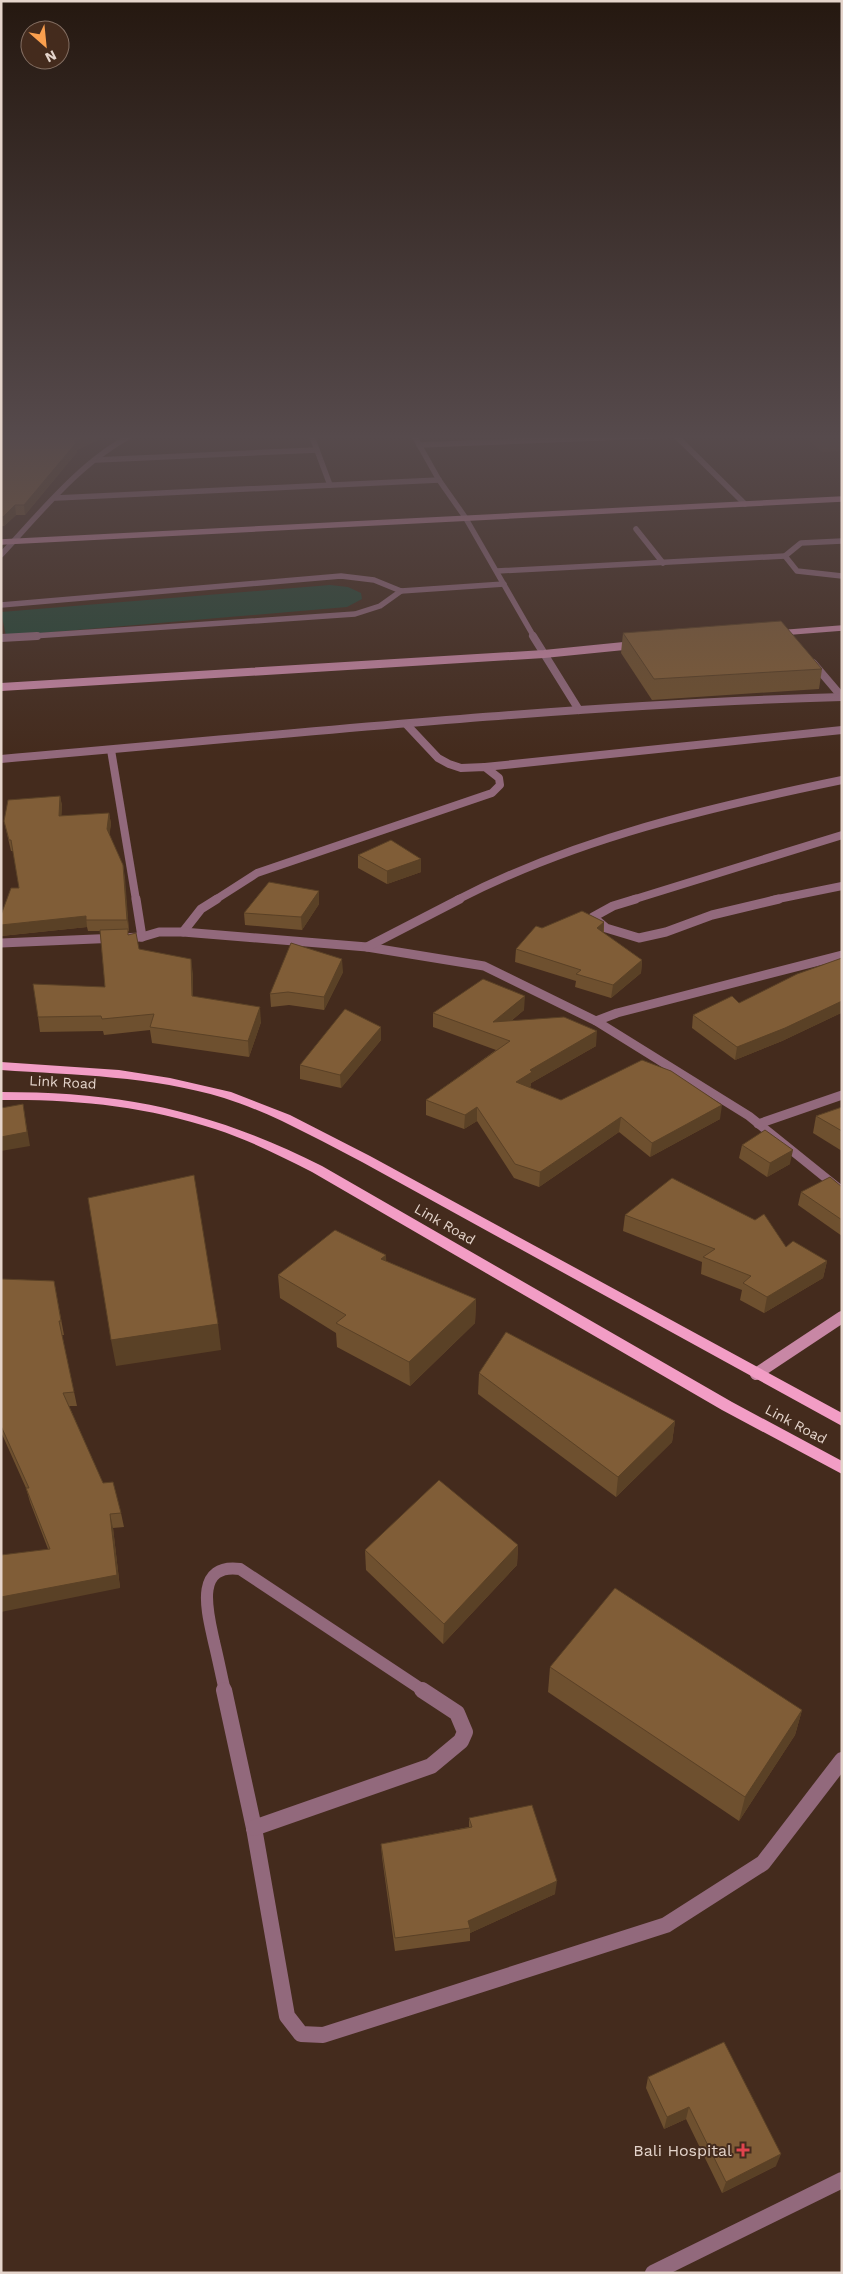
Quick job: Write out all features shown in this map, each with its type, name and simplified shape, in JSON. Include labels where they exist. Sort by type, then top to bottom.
[{"type":"main road","name":"Link Road","points":[[1,1066],[119,1074],[170,1082],[227,1095],[286,1118],[366,1159],[842,1420]]},
{"type":"main road","name":"Link Road","points":[[1,1096],[44,1095],[115,1101],[193,1118],[251,1138],[317,1169],[727,1406],[842,1468]]},
{"type":"street","points":[[1,542],[48,540]]},
{"type":"street","points":[[479,540],[544,654],[579,710]]},
{"type":"street","points":[[645,540],[663,563]]},
{"type":"street","points":[[497,571],[785,556],[801,543],[842,541]]},
{"type":"street","points":[[1,555],[14,542]]},
{"type":"street","points":[[785,556],[797,571],[842,576]]},
{"type":"street","points":[[1,605],[341,576],[374,580],[401,591],[504,584]]},
{"type":"street","points":[[1,638],[355,614],[372,610],[390,601],[401,591]]},
{"type":"street","points":[[767,634],[842,628]]},
{"type":"street","points":[[786,632],[792,639]]},
{"type":"street","points":[[1,687],[544,654],[642,644]]},
{"type":"street","points":[[804,654],[842,697]]},
{"type":"street","points":[[1,759],[579,710],[732,700],[842,697]]},
{"type":"street","points":[[407,725],[438,758],[461,768],[842,730]]},
{"type":"street","points":[[111,750],[142,937]]},
{"type":"street","points":[[183,932],[201,909],[256,873],[492,793],[500,785],[499,778],[485,767]]},
{"type":"street","points":[[368,947],[467,895],[551,858],[645,826],[759,797],[842,780]]},
{"type":"street","points":[[842,835],[613,906],[593,917],[595,923],[602,927],[630,937],[645,937],[712,915],[842,886]]},
{"type":"street","points":[[1,943],[142,937],[159,932],[183,932],[368,947],[484,966],[596,1021],[758,1124],[842,1191]]},
{"type":"street","points":[[596,1021],[626,1010],[842,955]]},
{"type":"street","points":[[758,1124],[842,1095]]},
{"type":"street","points":[[756,1374],[842,1317]]},
{"type":"street","points":[[254,1828],[431,1766],[461,1741],[465,1732],[457,1713],[240,1569],[232,1567],[222,1569],[209,1582],[206,1592],[207,1608],[254,1828],[287,2016],[301,2034],[323,2035],[666,1926],[763,1863],[842,1760]]},
{"type":"street","points":[[653,2273],[842,2180]]},
{"type":"green space","points":[[330,585],[348,587],[361,593],[362,599],[347,607],[6,636],[1,612]]},
{"type":"building","points":[[781,621],[822,669],[654,679],[623,633]]},
{"type":"building","points":[[60,796],[59,816],[109,813],[107,829],[123,865],[127,920],[86,920],[86,916],[1,925],[1,915],[11,888],[19,888],[11,840],[9,840],[4,821],[8,800]]},
{"type":"building","points":[[391,840],[421,859],[387,871],[358,855]]},
{"type":"building","points":[[269,882],[319,891],[301,917],[244,913]]},
{"type":"building","points":[[582,911],[604,922],[597,928],[642,960],[613,985],[576,974],[581,970],[516,949],[536,926],[542,928]]},
{"type":"building","points":[[128,929],[128,935],[136,933],[139,949],[191,959],[192,996],[260,1007],[248,1041],[150,1027],[154,1014],[102,1019],[101,1016],[38,1017],[33,984],[105,987],[100,930]]},
{"type":"building","points":[[291,943],[342,959],[324,997],[288,992],[270,994]]},
{"type":"building","points":[[842,958],[842,1001],[785,1028],[737,1047],[693,1015],[732,996],[739,1003],[797,974]]},
{"type":"building","points":[[483,979],[525,996],[493,1022],[564,1017],[597,1031],[530,1070],[532,1072],[516,1082],[561,1100],[642,1060],[671,1071],[722,1105],[652,1143],[621,1117],[540,1172],[515,1164],[477,1107],[465,1115],[426,1100],[510,1041],[433,1013]]},
{"type":"building","points":[[345,1009],[381,1027],[340,1075],[300,1065]]},
{"type":"building","points":[[23,1104],[27,1132],[1,1137],[1,1108]]},
{"type":"building","points":[[842,1107],[842,1131],[816,1116]]},
{"type":"building","points":[[765,1130],[793,1150],[770,1163],[742,1145]]},
{"type":"building","points":[[194,1175],[218,1324],[111,1340],[88,1198]]},
{"type":"building","points":[[830,1177],[842,1187],[842,1220],[801,1192]]},
{"type":"building","points":[[672,1178],[755,1220],[764,1214],[786,1247],[793,1241],[827,1261],[767,1297],[743,1283],[751,1276],[703,1257],[715,1249],[625,1215]]},
{"type":"building","points":[[335,1230],[386,1255],[381,1259],[476,1299],[409,1362],[336,1323],[346,1315],[278,1275]]},
{"type":"building","points":[[1,1279],[54,1281],[61,1321],[59,1321],[74,1392],[63,1393],[103,1483],[113,1482],[121,1513],[110,1514],[117,1575],[1,1597],[1,1555],[50,1549],[26,1488],[29,1488],[1,1426]]},
{"type":"building","points":[[506,1332],[675,1421],[618,1477],[479,1373]]},
{"type":"building","points":[[439,1480],[518,1545],[444,1624],[365,1550]]},
{"type":"building","points":[[615,1588],[802,1710],[745,1797],[550,1667]]},
{"type":"building","points":[[532,1805],[557,1881],[468,1921],[470,1928],[395,1938],[381,1844],[472,1827],[469,1818]]},
{"type":"building","points":[[724,2042],[781,2154],[726,2182],[689,2107],[667,2117],[648,2077]]},
{"type":"place","name":"Bali Hospital","points":[[743,2150]]}]
